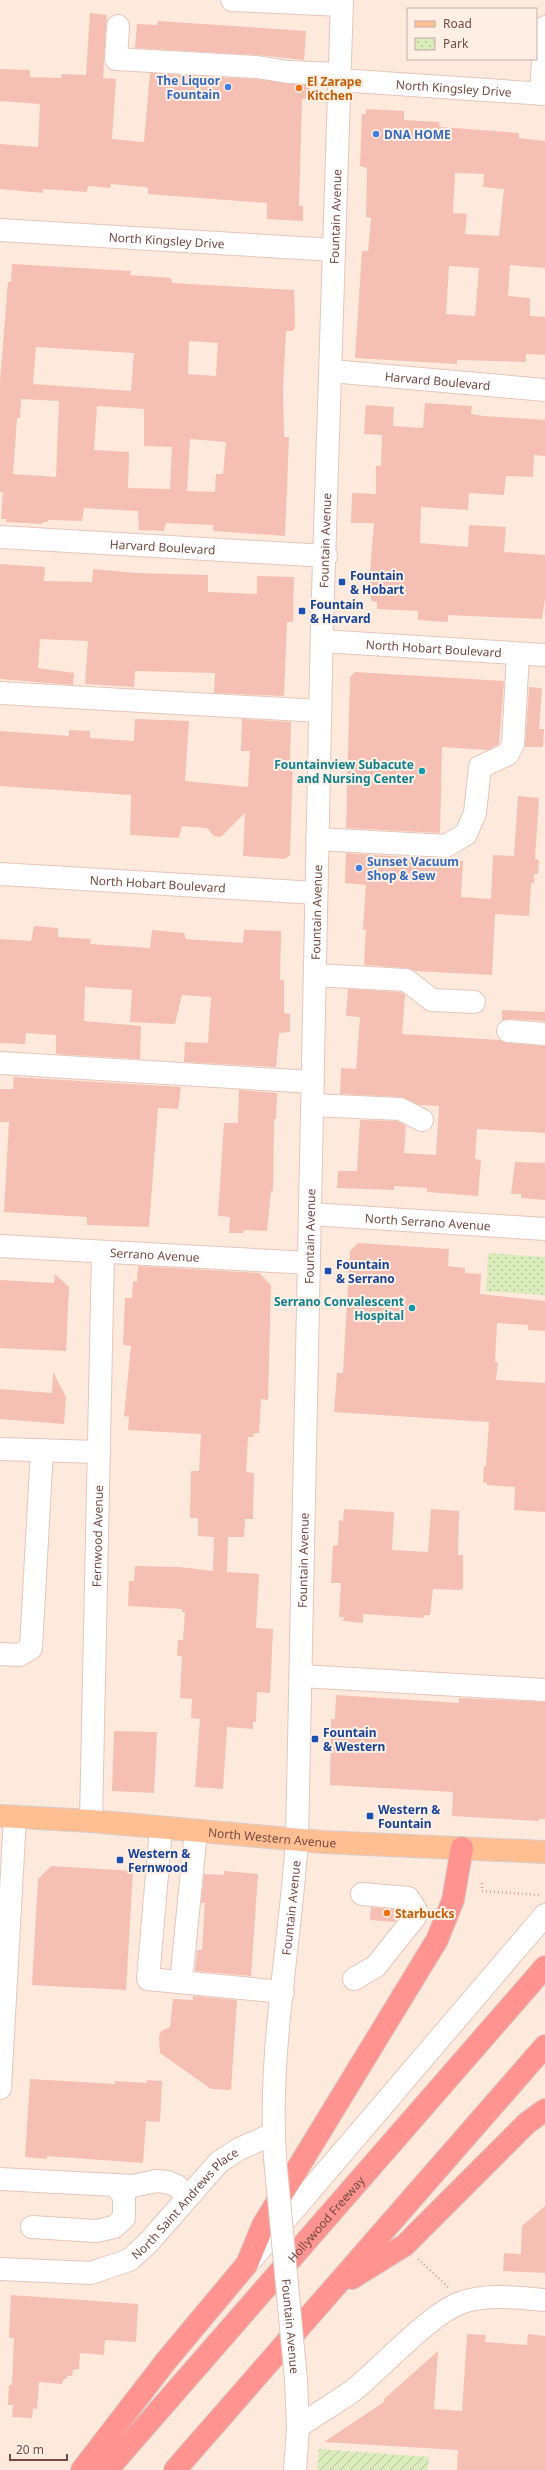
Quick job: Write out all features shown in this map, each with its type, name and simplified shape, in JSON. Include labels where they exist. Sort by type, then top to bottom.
[{"type":"highway","points":[[82,2470],[166,2361],[247,2264],[263,2225],[437,1940],[453,1900],[462,1848]]},
{"type":"highway","name":"Hollywood Freeway","points":[[107,2470],[545,1967]]},
{"type":"highway","points":[[175,2470],[545,2046]]},
{"type":"highway","points":[[334,2289],[405,2245],[527,2123],[545,2110]]},
{"type":"main road","name":"North Western Avenue","points":[[8,1816],[91,1821],[297,1840],[545,1852]]},
{"type":"street","points":[[232,0],[341,3]]},
{"type":"street","name":"Fountain Avenue","points":[[295,2470],[298,2427],[296,2380],[274,2158],[273,2134],[276,2066],[295,1884],[297,1840],[320,711],[326,556],[341,3]]},
{"type":"street","name":"North Kingsley Drive","points":[[118,26],[116,59],[257,67],[288,72],[339,77],[543,94]]},
{"type":"street","points":[[543,94],[545,27]]},
{"type":"street","name":"North Kingsley Drive","points":[[0,230],[334,250]]},
{"type":"street","name":"Harvard Boulevard","points":[[331,371],[545,390]]},
{"type":"street","name":"Harvard Boulevard","points":[[0,537],[326,556]]},
{"type":"street","name":"North Hobart Boulevard","points":[[322,642],[545,655]]},
{"type":"street","points":[[317,839],[446,846],[466,834],[475,813],[480,767],[508,754],[513,744],[518,654]]},
{"type":"street","points":[[0,693],[320,711]]},
{"type":"street","name":"North Hobart Boulevard","points":[[0,874],[316,893]]},
{"type":"street","points":[[314,975],[406,980],[432,1000],[474,1002]]},
{"type":"street","points":[[508,1031],[545,1034]]},
{"type":"street","points":[[0,1063],[313,1082]]},
{"type":"street","points":[[313,1105],[400,1109],[422,1120]]},
{"type":"street","name":"North Serrano Avenue","points":[[310,1214],[545,1229]]},
{"type":"street","name":"Serrano Avenue","points":[[0,1246],[309,1263]]},
{"type":"street","name":"Fernwood Avenue","points":[[91,1821],[103,1252]]},
{"type":"street","points":[[0,1449],[99,1452]]},
{"type":"street","points":[[0,1654],[19,1655],[31,1648],[42,1450]]},
{"type":"street","points":[[301,1676],[545,1690]]},
{"type":"street","points":[[0,2088],[8,1816]]},
{"type":"street","points":[[160,1828],[148,1979],[283,1992]]},
{"type":"street","points":[[182,1982],[196,1831]]},
{"type":"street","points":[[354,1979],[376,1966],[415,1917],[416,1910],[408,1898],[362,1894]]},
{"type":"street","points":[[247,2264],[542,1905]]},
{"type":"street","name":"North Saint Andrews Place","points":[[0,2269],[91,2272],[129,2260],[147,2244],[219,2162],[239,2149],[273,2134]]},
{"type":"street","points":[[9,2179],[133,2186],[156,2181],[167,2182],[177,2186],[188,2197]]},
{"type":"street","points":[[32,2227],[96,2231],[114,2227],[124,2218],[124,2196],[115,2185]]},
{"type":"street","points":[[114,2227],[136,2253]]},
{"type":"street","points":[[298,2427],[353,2390],[426,2327],[459,2304],[479,2299],[500,2297],[545,2300]]},
{"type":"path","points":[[482,1883],[482,1891],[542,1905]]},
{"type":"path","points":[[416,2258],[446,2285]]},
{"type":"green space","points":[[488,1253],[545,1257],[545,1295],[486,1291]]},
{"type":"green space","points":[[319,2449],[429,2457],[428,2470],[317,2470]]},
{"type":"building","points":[[90,13],[107,15],[103,78],[116,79],[112,139],[144,142],[150,73],[256,79],[310,85],[309,99],[302,99],[299,206],[303,206],[303,221],[267,219],[267,203],[148,194],[148,188],[145,187],[111,184],[110,188],[88,186],[87,192],[43,189],[43,193],[0,189],[0,144],[38,147],[40,104],[0,101],[0,69],[30,70],[30,77],[61,78],[62,74],[86,75]]},
{"type":"building","points":[[158,21],[306,31],[304,60],[258,55],[135,48],[137,24],[157,25]]},
{"type":"building","points":[[366,109],[404,111],[404,120],[439,122],[440,127],[519,133],[519,138],[545,141],[545,268],[510,265],[508,296],[530,298],[530,316],[545,317],[545,355],[526,354],[526,362],[457,360],[457,364],[355,358],[362,251],[368,251],[371,218],[366,217],[367,168],[360,166],[362,114],[366,114]],"holes":[[[455,173],[484,174],[483,187],[504,189],[499,236],[465,234],[467,214],[453,213]],[[449,266],[479,268],[475,316],[446,314]]]},
{"type":"building","points":[[12,264],[131,271],[130,275],[171,278],[172,283],[294,290],[295,328],[293,331],[286,331],[283,388],[284,437],[289,437],[285,536],[213,531],[213,525],[166,523],[164,531],[139,530],[138,511],[84,508],[82,521],[48,520],[48,522],[43,522],[42,524],[6,522],[6,519],[1,519],[3,492],[0,492],[0,382],[8,282],[11,282]],"holes":[[[189,341],[218,343],[216,376],[188,374]],[[36,347],[134,353],[131,391],[33,384]],[[21,399],[59,401],[56,477],[13,474],[17,418],[20,418]],[[97,406],[144,409],[144,446],[172,447],[170,489],[128,488],[129,452],[94,450]],[[190,439],[226,442],[223,474],[216,474],[215,492],[187,491]]]},
{"type":"building","points":[[425,403],[472,406],[471,414],[484,416],[545,420],[545,456],[534,455],[533,477],[506,476],[504,495],[469,493],[468,510],[421,507],[420,543],[468,547],[469,525],[506,527],[504,552],[545,555],[545,598],[542,619],[448,615],[448,622],[418,620],[418,611],[377,609],[377,602],[371,601],[370,572],[374,523],[351,523],[352,493],[376,494],[376,466],[381,466],[382,435],[364,434],[366,405],[394,407],[393,426],[423,428]]},
{"type":"building","points":[[0,564],[45,567],[44,581],[92,582],[93,569],[136,573],[208,575],[208,592],[257,594],[257,576],[294,577],[293,622],[287,622],[284,696],[214,693],[215,673],[135,671],[134,687],[85,684],[88,641],[40,639],[38,668],[74,673],[73,685],[0,679]]},
{"type":"building","name":"Fountainview Subacute and Nursing Center","points":[[355,672],[504,681],[499,744],[488,750],[442,747],[440,833],[346,828],[350,677]]},
{"type":"building","points":[[529,687],[542,688],[539,729],[544,729],[543,747],[525,747]]},
{"type":"building","points":[[135,719],[189,721],[185,781],[248,787],[250,751],[241,751],[242,719],[291,722],[290,762],[293,762],[290,855],[285,859],[243,856],[245,813],[221,837],[214,836],[207,828],[182,826],[179,838],[130,835],[131,795],[0,786],[0,731],[69,736],[69,730],[90,731],[90,738],[134,741]]},
{"type":"building","points":[[518,796],[539,798],[535,859],[539,860],[538,874],[534,874],[534,883],[531,883],[529,916],[495,914],[492,975],[415,971],[407,968],[364,965],[366,930],[363,930],[366,885],[345,883],[346,853],[463,861],[461,897],[491,899],[493,855],[514,856]]},
{"type":"building","points":[[34,926],[58,928],[58,937],[91,939],[90,944],[150,948],[152,930],[184,933],[186,939],[243,943],[244,930],[281,931],[280,980],[284,980],[284,1013],[290,1014],[290,1032],[279,1033],[276,1067],[184,1062],[185,1042],[208,1043],[211,997],[182,995],[175,1024],[130,1022],[132,990],[85,987],[84,1021],[141,1026],[140,1059],[56,1054],[56,1035],[26,1033],[25,1044],[0,1043],[0,939],[31,941]]},
{"type":"building","points":[[348,989],[401,992],[405,995],[402,1034],[500,1040],[507,1043],[545,1046],[545,1133],[477,1129],[475,1159],[481,1160],[478,1196],[427,1192],[427,1188],[394,1186],[394,1190],[337,1188],[338,1171],[357,1171],[360,1120],[397,1121],[406,1126],[404,1153],[436,1155],[439,1106],[420,1105],[401,1097],[340,1094],[341,1068],[356,1069],[360,1017],[346,1016]]},
{"type":"building","points":[[502,1010],[545,1012],[545,1021],[502,1020]]},
{"type":"building","points":[[14,1077],[181,1087],[178,1109],[158,1108],[149,1227],[87,1225],[87,1217],[4,1212],[9,1122],[0,1122],[0,1089],[13,1089]]},
{"type":"building","points":[[239,1090],[277,1093],[276,1119],[274,1119],[273,1191],[271,1191],[267,1231],[244,1230],[243,1233],[229,1233],[230,1217],[218,1216],[224,1123],[238,1123]]},
{"type":"building","points":[[515,1162],[545,1163],[545,1200],[521,1198],[521,1194],[511,1194]]},
{"type":"building","points":[[358,1243],[449,1249],[448,1266],[465,1268],[465,1273],[481,1274],[480,1294],[545,1301],[545,1331],[528,1330],[528,1325],[497,1323],[495,1362],[498,1362],[496,1380],[545,1383],[545,1512],[514,1510],[515,1487],[487,1485],[487,1483],[483,1482],[484,1466],[486,1466],[489,1422],[334,1412],[337,1373],[343,1373],[350,1251]]},
{"type":"building","points":[[138,1266],[259,1273],[271,1285],[268,1400],[261,1399],[259,1433],[254,1433],[253,1437],[248,1437],[246,1472],[254,1473],[253,1519],[245,1519],[244,1537],[228,1537],[227,1572],[259,1574],[256,1628],[273,1629],[270,1693],[257,1692],[256,1722],[253,1722],[253,1729],[227,1727],[223,1789],[195,1787],[200,1719],[191,1718],[192,1699],[180,1698],[182,1656],[177,1656],[178,1640],[183,1640],[185,1612],[182,1612],[182,1609],[128,1606],[129,1581],[134,1581],[135,1566],[179,1567],[213,1571],[214,1537],[198,1536],[198,1518],[190,1518],[191,1471],[199,1471],[201,1434],[128,1430],[129,1417],[124,1416],[131,1346],[123,1345],[125,1298],[132,1298],[133,1281],[137,1282]]},
{"type":"building","points":[[55,1274],[69,1287],[66,1351],[0,1348],[0,1280],[54,1283]]},
{"type":"building","points":[[53,1372],[66,1397],[64,1424],[0,1419],[0,1389],[52,1393]]},
{"type":"building","points":[[344,1509],[394,1512],[392,1550],[428,1552],[431,1509],[459,1511],[458,1555],[463,1555],[463,1588],[461,1590],[433,1589],[430,1615],[424,1615],[424,1618],[363,1614],[363,1623],[343,1621],[344,1617],[339,1617],[341,1583],[331,1583],[333,1546],[338,1545],[339,1520],[343,1521]]},
{"type":"building","points":[[336,1695],[459,1703],[459,1698],[545,1702],[545,1819],[539,1819],[539,1821],[452,1816],[453,1792],[330,1785],[331,1719],[335,1719]]},
{"type":"building","points":[[114,1731],[157,1732],[154,1793],[112,1791]]},
{"type":"building","points":[[51,1866],[133,1871],[126,1990],[32,1985],[38,1879]]},
{"type":"building","points":[[224,1871],[258,1874],[251,1976],[195,1971],[197,1950],[202,1950],[205,1903],[201,1903],[204,1874],[224,1875]]},
{"type":"building","name":"Starbucks","points":[[371,1907],[401,1910],[403,1912],[395,1922],[370,1920]]},
{"type":"building","points":[[193,1996],[237,2000],[231,2090],[211,2089],[160,2053],[159,2037],[161,2031],[170,2027],[173,1999],[193,2000]]},
{"type":"building","points":[[30,2079],[115,2084],[115,2081],[147,2083],[147,2080],[162,2081],[160,2122],[146,2121],[143,2163],[47,2156],[47,2159],[25,2157]]},
{"type":"building","points":[[545,2206],[545,2273],[503,2271],[504,2253],[521,2254],[522,2226]]},
{"type":"building","points":[[11,2295],[138,2304],[136,2342],[105,2340],[104,2355],[80,2353],[79,2369],[73,2370],[72,2376],[67,2376],[67,2379],[64,2379],[62,2384],[39,2382],[37,2409],[33,2408],[32,2418],[12,2417],[13,2405],[8,2405],[9,2385],[12,2385],[14,2338],[9,2338]]},
{"type":"building","points":[[467,2334],[486,2335],[485,2342],[527,2345],[528,2334],[545,2336],[545,2470],[457,2470],[458,2450],[324,2442],[384,2402],[384,2399],[438,2351],[434,2409],[462,2411]]},
{"type":"place","name":"The Liquor Fountain","points":[[228,87]]},
{"type":"place","name":"El Zarape Kitchen","points":[[299,88]]},
{"type":"place","name":"DNA HOME","points":[[376,134]]},
{"type":"place","name":"Fountain & Hobart","points":[[342,582]]},
{"type":"place","name":"Fountain & Harvard","points":[[302,611]]},
{"type":"place","name":"Fountainview Subacute and Nursing Center","points":[[422,771]]},
{"type":"place","name":"Sunset Vacuum Shop & Sew","points":[[359,868]]},
{"type":"place","name":"Fountain & Serrano","points":[[328,1271]]},
{"type":"place","name":"Serrano Convalescent Hospital","points":[[412,1308]]},
{"type":"place","name":"Fountain & Western","points":[[315,1739]]},
{"type":"place","name":"Western & Fountain","points":[[370,1816]]},
{"type":"place","name":"Western & Fernwood","points":[[120,1860]]},
{"type":"place","name":"Starbucks","points":[[387,1913]]}]
